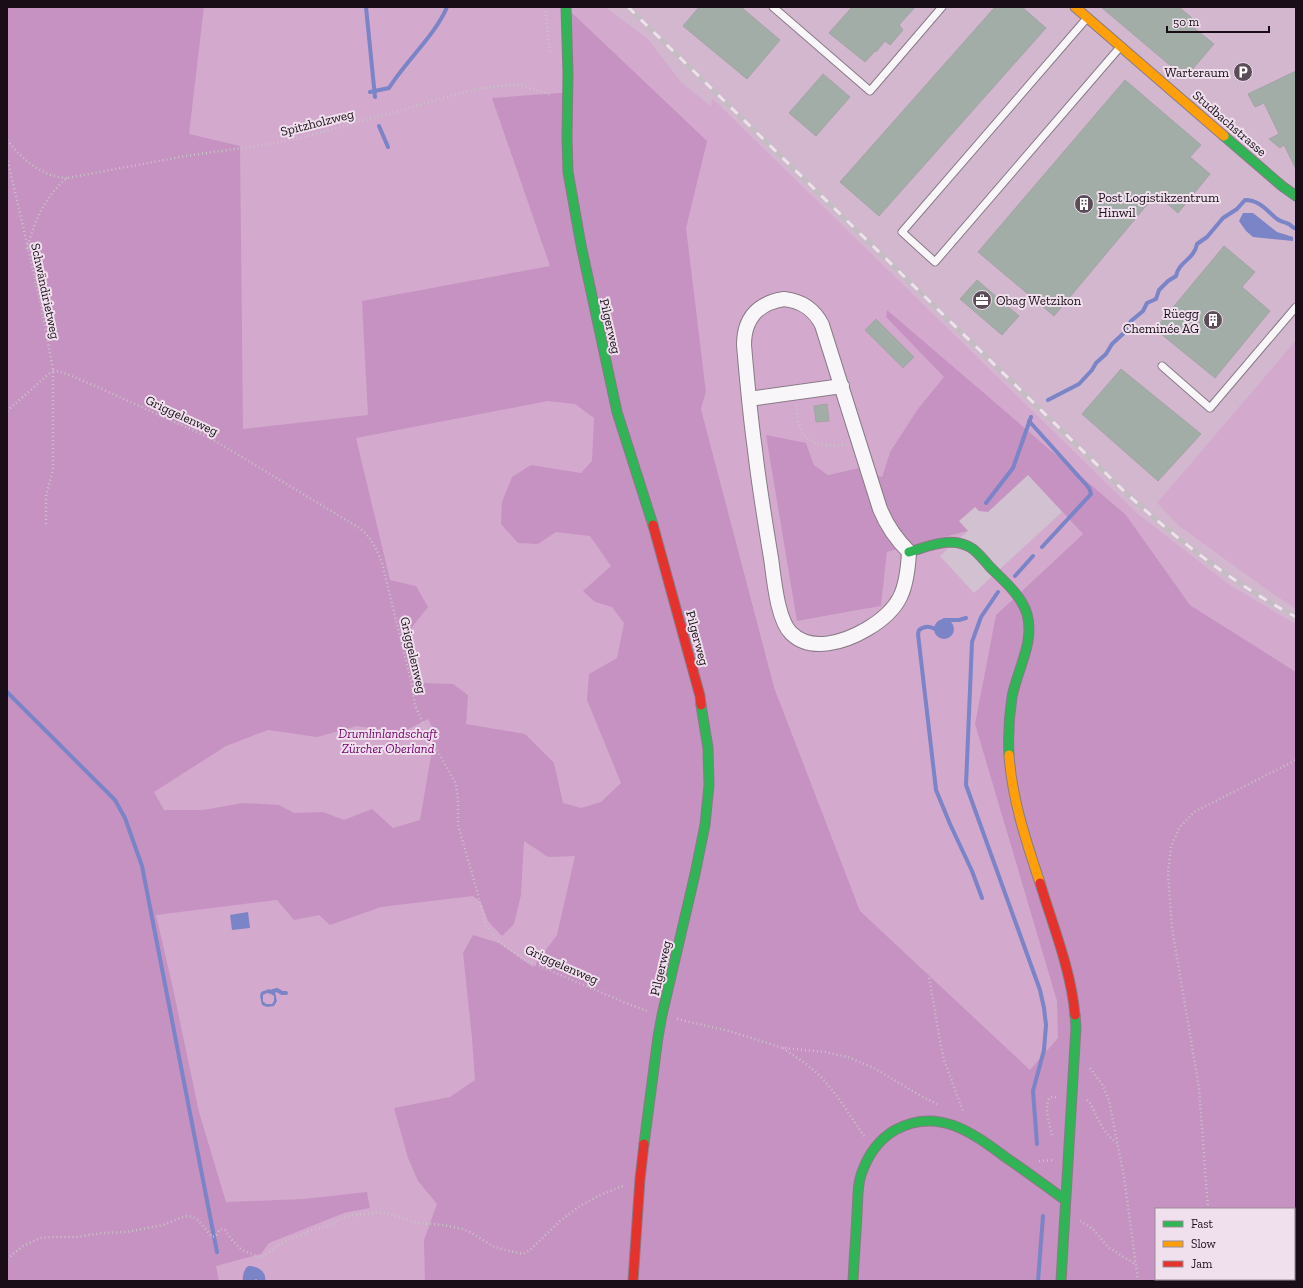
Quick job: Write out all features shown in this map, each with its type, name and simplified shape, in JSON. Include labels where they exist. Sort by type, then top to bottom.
[{"type":"street","name":"Pilgerweg","points":[[566,7],[568,172],[587,276],[617,412],[658,539],[700,696],[708,748],[709,785],[704,831],[696,874],[658,1037],[640,1179],[633,1281]]},
{"type":"street","name":"Studbachstrasse","points":[[1075,7],[1282,186],[1296,196]]},
{"type":"street","points":[[775,300],[794,300],[811,309],[818,316],[826,334],[842,386],[883,517],[895,537],[909,552],[907,578],[901,597],[892,610],[872,626],[846,639],[824,644],[809,643],[802,641],[790,632],[779,609],[757,467],[749,399],[744,345],[745,330],[751,317],[758,309],[775,300]]},
{"type":"street","points":[[749,399],[842,386]]},
{"type":"street","points":[[909,552],[948,541],[956,541],[964,544],[974,550],[1021,602],[1029,620],[1028,635],[1012,698],[1010,713],[1009,745],[1011,775],[1016,807],[1072,987],[1076,1027],[1061,1281]]},
{"type":"street","points":[[853,1281],[860,1181],[864,1166],[874,1149],[889,1133],[904,1125],[921,1121],[930,1121],[949,1124],[968,1131],[1065,1200]]},
{"type":"lane","points":[[772,7],[870,91],[942,7]]},
{"type":"lane","points":[[1087,18],[902,232],[935,262],[1121,46]]},
{"type":"lane","points":[[1162,366],[1210,408],[1296,307]]},
{"type":"path","points":[[545,7],[550,57]]},
{"type":"path","name":"Spitzholzweg","points":[[7,140],[18,153],[33,166],[52,176],[67,178],[186,156],[270,144],[304,137],[483,88],[520,85],[568,100]]},
{"type":"path","points":[[551,87],[551,95]]},
{"type":"path","name":"Schwändirietweg","points":[[7,157],[40,305],[52,370],[53,470],[46,495],[46,524]]},
{"type":"path","points":[[27,248],[35,223],[45,203],[67,178]]},
{"type":"path","points":[[7,411],[52,370]]},
{"type":"path","name":"Griggelenweg","points":[[52,370],[64,373],[93,385],[212,439],[361,529],[367,535],[375,547],[382,563],[411,680],[415,705],[426,730],[456,784],[458,799],[458,825],[485,924],[499,942],[523,960],[626,1003],[662,1015],[729,1031],[783,1048]]},
{"type":"path","points":[[794,393],[799,426],[802,432],[809,439],[820,444],[833,446],[858,440]]},
{"type":"path","points":[[1208,1208],[1196,1070],[1172,928],[1168,873],[1171,847],[1179,828],[1194,812],[1296,760]]},
{"type":"path","points":[[929,978],[941,1046],[964,1115],[958,1113]]},
{"type":"path","points":[[783,1048],[833,1054],[858,1060],[921,1096],[946,1107]]},
{"type":"path","points":[[783,1048],[811,1067],[824,1081],[874,1149]]},
{"type":"path","points":[[1074,1051],[1091,1069],[1102,1084],[1109,1100],[1118,1143],[1138,1281]]},
{"type":"path","points":[[1054,1140],[1048,1120],[1048,1100],[1050,1097],[1060,1097]]},
{"type":"path","points":[[1082,1099],[1090,1103],[1108,1134],[1118,1143]]},
{"type":"path","points":[[1033,1159],[1039,1161],[1067,1160]]},
{"type":"path","points":[[7,1259],[23,1246],[40,1238],[52,1236],[76,1237],[102,1233],[127,1232],[163,1225],[184,1217],[196,1218],[214,1236],[220,1229],[225,1230],[242,1250],[259,1257],[265,1255],[280,1244],[309,1231],[326,1227],[344,1217],[375,1212],[384,1212],[418,1223],[444,1225],[464,1229],[494,1247],[522,1254],[530,1250],[560,1221],[580,1206],[598,1196],[640,1179]]},
{"type":"path","points":[[1064,1212],[1093,1229],[1108,1247],[1136,1265]]},
{"type":"shaded area","name":"Drumlinlandschaft Zürcher Oberland","points":[[7,7],[204,7],[189,134],[240,146],[243,429],[368,415],[362,301],[550,266],[492,98],[573,92],[571,12],[707,141],[711,125],[686,228],[706,392],[701,409],[775,690],[860,911],[1030,1070],[1058,1038],[1057,1001],[975,724],[996,615],[1083,534],[1028,475],[988,512],[979,511],[975,507],[959,521],[968,531],[887,552],[881,606],[797,621],[766,435],[806,443],[814,465],[828,475],[859,468],[882,477],[890,452],[917,410],[944,377],[886,317],[887,310],[1126,515],[1190,605],[1296,672],[1296,1281],[425,1281],[424,1240],[437,1204],[418,1181],[408,1158],[394,1108],[450,1097],[475,1080],[463,953],[473,935],[499,943],[533,967],[557,935],[575,856],[548,857],[524,841],[521,895],[514,924],[502,936],[488,921],[481,902],[473,896],[381,907],[330,925],[319,915],[294,920],[277,900],[156,915],[199,1112],[226,1202],[304,1199],[367,1192],[370,1208],[344,1213],[269,1243],[261,1254],[216,1266],[219,1281],[7,1281]],"holes":[[[548,401],[575,404],[594,418],[592,461],[581,473],[531,465],[512,477],[502,502],[501,524],[518,543],[538,544],[556,532],[590,536],[611,566],[583,591],[595,602],[612,607],[624,623],[617,658],[589,674],[587,700],[621,783],[601,802],[581,808],[563,803],[554,763],[525,734],[466,724],[468,695],[453,684],[423,683],[409,643],[412,627],[428,607],[416,586],[390,580],[356,438]],[[428,719],[435,733],[420,820],[393,828],[372,809],[344,820],[323,812],[294,813],[279,805],[243,803],[203,810],[164,810],[154,792],[226,746],[268,730],[317,737],[357,726],[401,733]]]},
{"type":"shaded area","points":[[606,7],[1296,7],[1296,340],[1157,503],[1179,526],[1296,609],[1296,624],[1230,585],[1137,513],[712,98],[711,107],[682,83],[648,39]]},
{"type":"green space","name":"Drumlinlandschaft Zürcher Oberland","points":[[7,7],[192,107],[204,7],[606,7],[648,39],[682,83],[711,106],[712,98],[1137,513],[1230,585],[1296,624],[1296,672],[1190,605],[1126,515],[948,377],[886,317],[945,377],[917,410],[890,452],[882,477],[859,468],[828,475],[814,465],[806,443],[797,621],[881,606],[887,552],[968,531],[940,556],[974,593],[1062,512],[1083,534],[995,617],[1057,984],[1065,1157],[631,1281],[7,1281]],"holes":[[[694,300],[706,392],[701,409],[776,693],[770,696],[696,412]]]},
{"type":"green space","points":[[1296,340],[1296,609],[1179,526],[1157,503]]},
{"type":"water","points":[[1243,213],[1253,213],[1277,232],[1293,237],[1293,241],[1253,237],[1246,231],[1239,221]]},
{"type":"water","points":[[944,619],[951,622],[954,629],[951,636],[944,639],[937,636],[934,629],[937,622]]},
{"type":"water","points":[[248,912],[250,928],[232,930],[230,915]]},
{"type":"water","points":[[269,989],[275,992],[277,1001],[274,1006],[267,1007],[262,1005],[260,996],[261,992]],"holes":[[[267,993],[274,996],[274,1001],[272,1004],[266,1004],[263,1001],[263,995]]]},
{"type":"water","points":[[248,1266],[261,1270],[264,1274],[265,1281],[258,1281],[256,1279],[253,1281],[243,1281],[245,1269]]},
{"type":"building","points":[[699,7],[741,7],[780,40],[747,79],[683,26]]},
{"type":"building","points":[[852,7],[915,7],[899,25],[903,30],[890,45],[885,41],[865,62],[829,33]]},
{"type":"building","points":[[995,7],[1022,7],[1046,28],[879,216],[840,182]]},
{"type":"building","points":[[1101,7],[1179,7],[1192,18],[1188,23],[1214,44],[1185,78]]},
{"type":"building","points":[[1296,71],[1296,169],[1284,145],[1280,148],[1269,139],[1279,134],[1264,103],[1255,107],[1248,94]]},
{"type":"building","points":[[823,74],[850,97],[816,136],[789,113]]},
{"type":"building","name":"Post Logistikzentrum Hinwil","points":[[1125,80],[1201,145],[1190,157],[1210,174],[1178,213],[1156,194],[1054,316],[978,252]]},
{"type":"building","name":"Rüegg Cheminée AG","points":[[1224,246],[1255,272],[1242,287],[1270,311],[1215,378],[1155,329]]},
{"type":"building","points":[[977,280],[1019,316],[1002,335],[960,299]]},
{"type":"building","points":[[876,319],[914,357],[903,368],[865,330]]},
{"type":"building","points":[[1121,369],[1201,434],[1158,481],[1082,414]]},
{"type":"building","points":[[827,404],[829,421],[816,422],[814,406]]},
{"type":"waterway","points":[[366,7],[375,97]]},
{"type":"waterway","points":[[370,92],[389,88],[436,27],[447,7]]},
{"type":"waterway","points":[[379,126],[388,147]]},
{"type":"waterway","points":[[1048,400],[1079,384],[1092,370],[1096,363],[1106,354],[1112,344],[1126,331],[1131,321],[1143,311],[1147,303],[1156,299],[1159,290],[1168,281],[1176,276],[1180,267],[1193,254],[1197,244],[1207,237],[1223,218],[1237,209],[1245,200],[1250,200],[1259,204],[1277,219],[1296,228]]},
{"type":"waterway","points":[[986,503],[1013,468],[1031,417]]},
{"type":"waterway","points":[[1029,421],[1089,488],[1091,494],[1042,547]]},
{"type":"waterway","points":[[1015,576],[1033,556]]},
{"type":"waterway","points":[[998,592],[981,617],[972,642],[966,785],[1040,990],[1044,1008],[1046,1025],[1044,1050],[1033,1091],[1037,1144]]},
{"type":"waterway","points":[[944,620],[959,620],[966,618]]},
{"type":"waterway","points":[[935,629],[925,627],[919,630],[918,634],[936,790],[972,871],[982,898]]},
{"type":"waterway","points":[[7,692],[115,800],[125,818],[142,866],[217,1252]]},
{"type":"waterway","points":[[273,991],[277,990],[282,993],[286,993]]},
{"type":"waterway","points":[[1038,1281],[1043,1216]]},
{"type":"railway","points":[[628,7],[1127,494],[1208,561],[1229,576],[1296,617]]},
{"type":"traffic: fast","points":[[566,7],[568,172],[581,245],[617,412],[653,525]]},
{"type":"traffic: fast","points":[[1224,136],[1282,186],[1296,196]]},
{"type":"traffic: fast","points":[[909,552],[941,543],[949,542],[965,545],[973,549],[982,558],[1017,595],[1025,607],[1029,624],[1029,635],[1012,697],[1009,726],[1009,755]]},
{"type":"traffic: fast","points":[[644,1144],[662,1015],[705,825],[709,785],[708,748],[701,705]]},
{"type":"traffic: fast","points":[[1061,1281],[1076,1027],[1075,1015]]},
{"type":"traffic: fast","points":[[853,1281],[858,1189],[861,1175],[866,1162],[878,1144],[895,1130],[911,1123],[926,1121],[941,1122],[955,1126],[982,1141],[1065,1200]]},
{"type":"traffic: slow","points":[[1075,7],[1224,136]]},
{"type":"traffic: slow","points":[[1009,755],[1016,804],[1040,883]]},
{"type":"traffic: jam","points":[[653,525],[700,696],[701,705]]},
{"type":"traffic: jam","points":[[1040,883],[1066,965],[1075,1015]]},
{"type":"traffic: jam","points":[[633,1281],[644,1144]]},
{"type":"place","name":"Warteraum","points":[[1243,72]]},
{"type":"place","name":"Post Logistikzentrum Hinwil","points":[[1084,204]]},
{"type":"place","name":"Obag Wetzikon","points":[[982,300]]},
{"type":"place","name":"Rüegg Cheminée AG","points":[[1213,320]]}]
